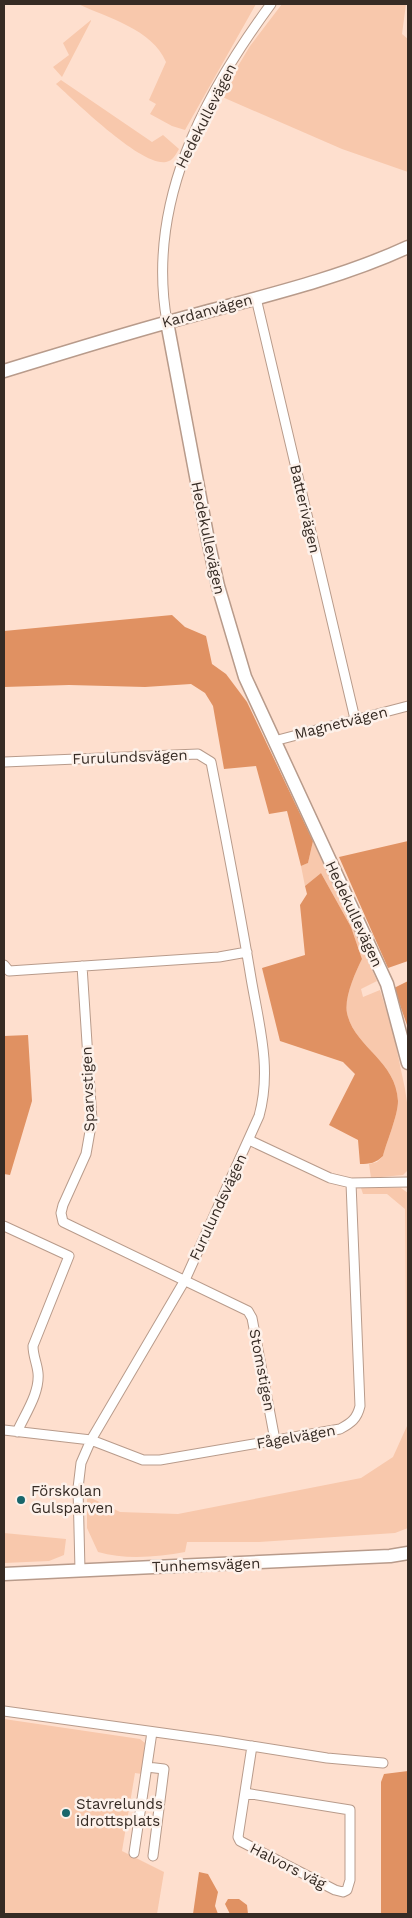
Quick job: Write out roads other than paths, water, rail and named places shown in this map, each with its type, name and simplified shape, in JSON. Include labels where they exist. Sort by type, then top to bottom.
[{"type":"street","name":"Hedekullevägen","points":[[271,4],[252,30],[214,93],[182,158],[173,186],[164,231],[163,274],[167,322],[218,586],[245,677],[387,984],[408,1064]]},
{"type":"street","name":"Kardanvägen","points":[[4,371],[167,322],[256,298],[357,267],[408,247]]},
{"type":"street","name":"Batterivägen","points":[[256,298],[355,719]]},
{"type":"street","name":"Magnetvägen","points":[[274,741],[408,706]]},
{"type":"street","name":"Furulundsvägen","points":[[4,762],[198,754],[206,757],[211,762],[247,952],[265,1062],[265,1094],[249,1140],[185,1280],[91,1440],[81,1463],[78,1488],[80,1570]]},
{"type":"street","points":[[4,965],[9,971],[219,956],[247,952]]},
{"type":"street","name":"Sparvstigen","points":[[82,966],[92,1120],[86,1154],[63,1205],[61,1213],[63,1222],[185,1280]]},
{"type":"street","points":[[249,1140],[330,1178],[352,1183],[408,1182]]},
{"type":"street","name":"Fågelvägen","points":[[91,1440],[134,1457],[160,1460],[340,1429],[351,1424],[358,1415],[360,1397],[352,1183]]},
{"type":"street","points":[[4,1226],[69,1256],[33,1346],[33,1357],[38,1372],[38,1386],[18,1432]]},
{"type":"street","name":"Stomstigen","points":[[185,1280],[248,1311],[252,1318],[275,1440]]},
{"type":"street","points":[[4,1430],[91,1440]]},
{"type":"street","name":"Tunhemsvägen","points":[[4,1574],[390,1556],[408,1553]]},
{"type":"street","points":[[4,1711],[327,1758],[384,1762]]},
{"type":"street","points":[[134,1852],[152,1732]]},
{"type":"street","name":"Halvors väg","points":[[245,1793],[350,1810],[351,1862],[348,1890],[343,1892],[335,1890],[240,1841],[238,1837],[252,1746]]},
{"type":"street","points":[[147,1767],[164,1769],[153,1856]]},
{"type":"place","name":"Förskolan Gulsparven","points":[[21,1500]]},
{"type":"place","name":"Stavrelunds idrottsplats","points":[[66,1813]]}]
